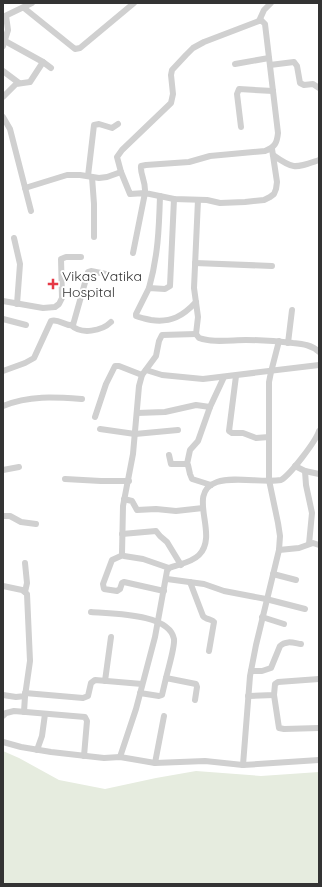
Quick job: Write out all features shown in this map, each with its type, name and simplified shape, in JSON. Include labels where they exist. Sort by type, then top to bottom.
[{"type":"street","points":[[32,3],[4,17],[8,30],[4,43],[43,62],[51,68]]},
{"type":"street","points":[[24,8],[75,49],[80,48],[134,3]]},
{"type":"street","points":[[259,21],[264,10],[271,3]]},
{"type":"street","points":[[261,20],[265,24],[269,58],[278,133],[277,141],[272,152],[276,189],[270,198],[245,202],[220,203],[207,200],[174,199],[145,193],[130,194],[121,172],[118,155],[171,103],[173,94],[171,75],[172,70],[193,48],[204,42],[261,20]]},
{"type":"street","points":[[235,64],[269,58]]},
{"type":"street","points":[[3,97],[19,83],[30,82],[43,62]]},
{"type":"street","points":[[270,65],[294,62],[297,66],[300,83],[302,85],[312,84],[319,88]]},
{"type":"street","points":[[3,71],[19,83]]},
{"type":"street","points":[[241,127],[237,94],[239,89],[272,90]]},
{"type":"street","points":[[3,117],[10,129],[31,210]]},
{"type":"street","points":[[94,237],[94,204],[90,177],[94,125],[99,124],[112,128],[118,124]]},
{"type":"street","points":[[133,253],[145,193],[146,184],[140,169],[143,165],[189,162],[210,156],[265,151],[272,152],[284,163],[296,167],[319,160]]},
{"type":"street","points":[[25,188],[67,176],[80,175],[90,177],[107,177],[121,172]]},
{"type":"street","points":[[160,196],[156,258],[149,288],[136,316],[164,321],[178,318],[196,302]]},
{"type":"street","points":[[149,288],[165,289],[170,286],[174,199]]},
{"type":"street","points":[[196,334],[198,317],[194,288],[198,200]]},
{"type":"street","points":[[14,238],[20,264],[17,304]]},
{"type":"street","points":[[3,301],[43,308],[55,308],[62,298],[61,259],[66,257],[81,258]]},
{"type":"street","points":[[195,263],[272,266]]},
{"type":"street","points":[[71,325],[74,323],[88,272],[91,271],[106,274]]},
{"type":"street","points":[[288,343],[292,310]]},
{"type":"street","points":[[3,319],[26,326]]},
{"type":"street","points":[[3,371],[34,358],[51,322],[56,320],[71,325],[78,330],[98,330],[111,322]]},
{"type":"street","points":[[164,321],[166,334]]},
{"type":"street","points":[[123,555],[121,552],[122,514],[134,454],[139,386],[144,372],[156,356],[160,338],[166,334],[196,334],[199,338],[211,340],[279,341],[309,346],[315,348],[319,352]]},
{"type":"street","points":[[243,765],[251,671],[266,599],[280,550],[278,523],[269,480],[271,372],[279,341]]},
{"type":"street","points":[[95,417],[106,384],[116,366],[180,378],[203,379],[319,365]]},
{"type":"street","points":[[236,376],[229,431],[232,433],[243,433],[256,438],[269,437]]},
{"type":"street","points":[[211,485],[192,479],[187,464],[190,450],[198,440],[210,407],[224,377]]},
{"type":"street","points":[[3,406],[26,399],[40,397],[82,399]]},
{"type":"street","points":[[137,413],[166,412],[196,405],[210,407]]},
{"type":"street","points":[[100,429],[135,434],[178,430]]},
{"type":"street","points":[[164,591],[124,582],[117,591],[104,589],[103,584],[112,560],[123,555],[143,559],[169,568],[190,562],[199,556],[205,548],[207,540],[203,508],[203,494],[211,485],[223,481],[281,480],[286,478],[315,439],[319,431]]},
{"type":"street","points":[[169,455],[171,464],[187,464]]},
{"type":"street","points":[[295,466],[305,471],[319,474]]},
{"type":"street","points":[[3,470],[19,467]]},
{"type":"street","points":[[305,471],[306,485],[312,513],[309,544]]},
{"type":"street","points":[[65,479],[101,482],[129,481]]},
{"type":"street","points":[[124,499],[132,501],[138,510],[156,508],[176,511],[203,508]]},
{"type":"street","points":[[3,516],[10,516],[20,522],[36,524]]},
{"type":"street","points":[[122,534],[156,531],[167,542],[181,565]]},
{"type":"street","points":[[280,550],[299,548],[309,544],[319,545]]},
{"type":"street","points":[[24,712],[30,651],[28,598],[25,592],[27,583],[26,563]]},
{"type":"street","points":[[120,757],[140,693],[158,622],[169,568]]},
{"type":"street","points":[[273,574],[296,580]]},
{"type":"street","points":[[167,579],[204,584],[224,591],[266,599],[305,609]]},
{"type":"street","points":[[190,582],[204,616],[206,619],[214,622],[209,651]]},
{"type":"street","points":[[3,586],[25,592]]},
{"type":"street","points":[[91,612],[146,618],[158,622],[167,628],[173,638],[174,643],[162,696],[140,693]]},
{"type":"street","points":[[262,618],[284,624]]},
{"type":"street","points":[[105,681],[111,637]]},
{"type":"street","points":[[251,671],[262,671],[270,668],[280,646],[283,643],[291,642],[301,644]]},
{"type":"street","points":[[166,678],[196,684],[195,700]]},
{"type":"street","points":[[319,679],[278,682],[274,684],[278,728],[319,728]]},
{"type":"street","points":[[3,695],[16,697],[25,695],[83,698],[88,696],[90,693],[92,681],[142,684]]},
{"type":"street","points":[[248,696],[274,695]]},
{"type":"street","points":[[3,716],[9,711],[84,717],[87,721],[84,756]]},
{"type":"street","points":[[37,750],[42,736],[44,714]]},
{"type":"street","points":[[155,763],[164,716]]},
{"type":"street","points":[[3,742],[37,750],[104,758],[120,757],[155,763],[205,761],[243,765],[319,760]]},
{"type":"shaded area","points":[[3,751],[59,780],[105,789],[196,771],[261,776],[319,772],[319,884],[3,884]]},
{"type":"place","name":"Vikas Vatika Hospital","points":[[53,284]]}]
